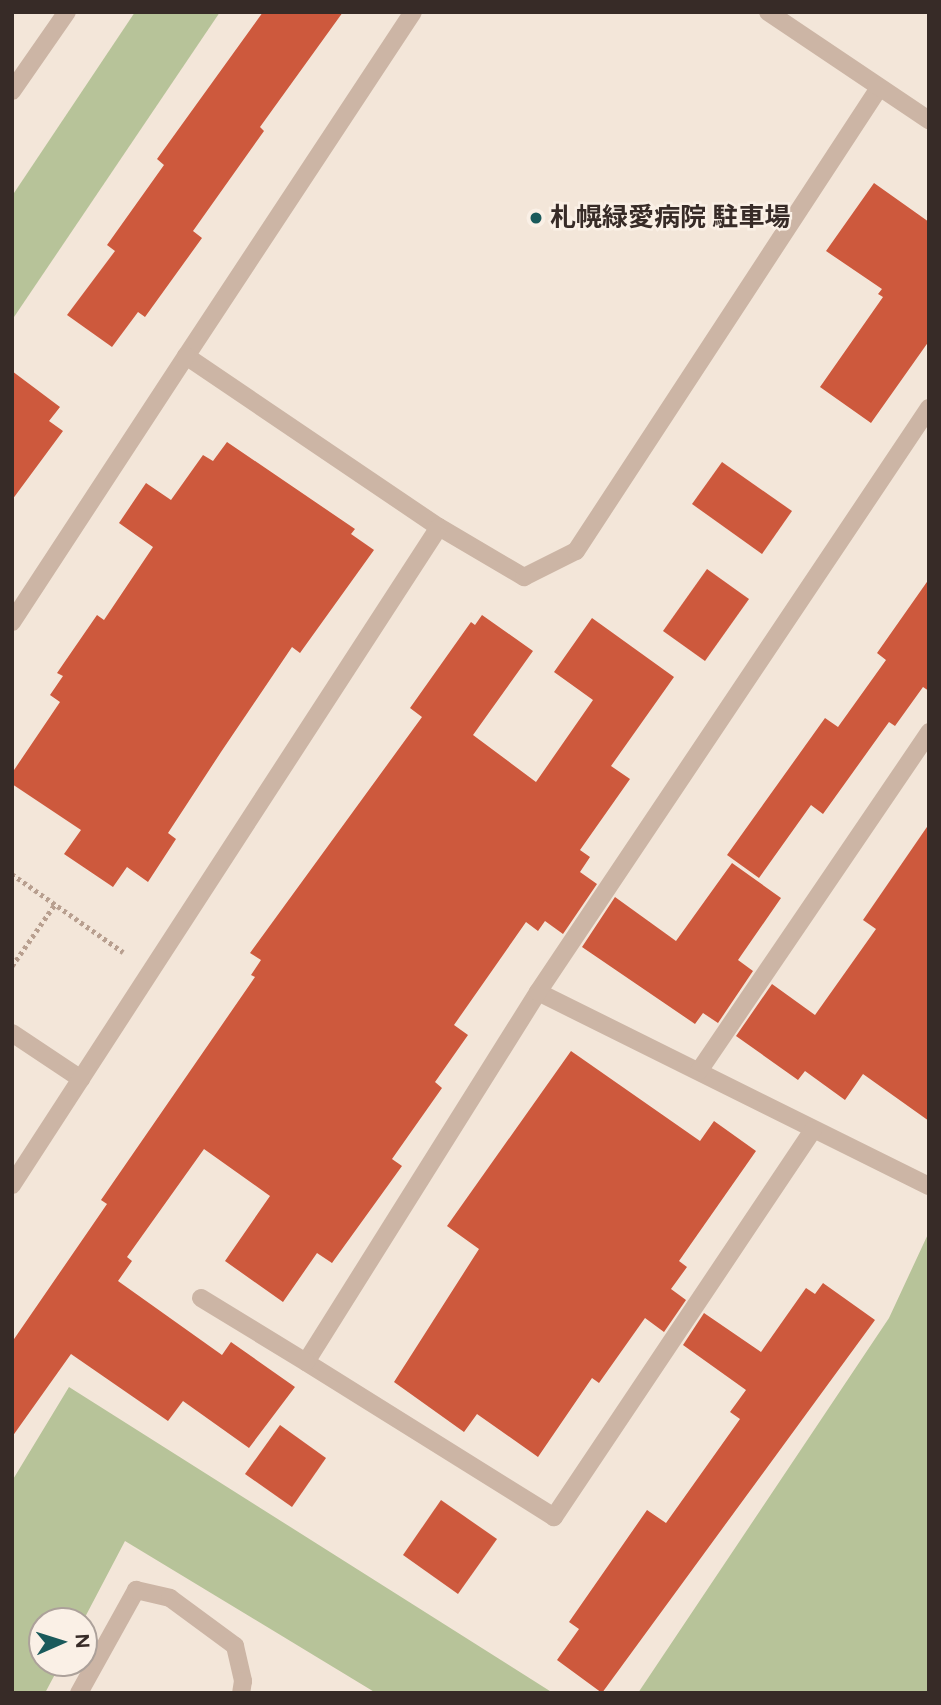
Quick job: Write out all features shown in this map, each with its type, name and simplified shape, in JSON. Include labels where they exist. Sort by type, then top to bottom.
[{"type":"street","points":[[12,91],[67,12]]},
{"type":"street","points":[[12,622],[413,12]]},
{"type":"street","points":[[768,12],[929,120]]},
{"type":"street","points":[[187,356],[439,527],[524,577],[576,551],[879,88]]},
{"type":"street","points":[[306,1362],[538,992],[929,408]]},
{"type":"street","points":[[12,1185],[439,527]]},
{"type":"street","points":[[699,1071],[929,732]]},
{"type":"street","points":[[538,992],[929,1186]]},
{"type":"street","points":[[12,1033],[81,1079]]},
{"type":"street","points":[[201,1298],[554,1517],[813,1130]]},
{"type":"street","points":[[79,1693],[136,1590],[170,1598],[236,1646],[243,1681],[241,1693]]},
{"type":"path","points":[[12,874],[151,971]]},
{"type":"path","points":[[12,966],[55,904]]},
{"type":"green space","points":[[135,12],[220,12],[12,320],[12,196]]},
{"type":"green space","points":[[929,1232],[929,1693],[638,1693],[889,1318]]},
{"type":"green space","points":[[69,1387],[553,1693],[376,1693],[125,1541],[90,1607],[28,1607],[28,1677],[54,1677],[45,1693],[12,1693],[12,1481]]},
{"type":"building","points":[[263,12],[343,12],[260,127],[264,131],[193,231],[202,238],[145,317],[138,312],[112,347],[67,315],[115,251],[107,245],[164,165],[157,159]]},
{"type":"building","points":[[874,183],[929,222],[929,341],[871,423],[820,387],[883,297],[878,294],[882,289],[826,251]]},
{"type":"building","points":[[12,371],[60,407],[49,421],[63,431],[12,500]]},
{"type":"building","points":[[227,442],[355,529],[351,534],[374,550],[300,653],[292,647],[168,833],[176,839],[148,882],[127,867],[113,887],[64,854],[81,830],[12,784],[12,773],[60,702],[50,695],[63,676],[57,673],[97,615],[104,620],[153,547],[119,523],[146,483],[171,500],[203,455],[213,461]]},
{"type":"building","points":[[722,462],[792,511],[762,554],[692,504]]},
{"type":"building","points":[[707,569],[749,599],[705,661],[663,631]]},
{"type":"building","points":[[929,579],[929,691],[923,687],[895,726],[889,722],[823,814],[811,805],[759,878],[727,855],[825,718],[838,727],[886,660],[877,653]]},
{"type":"building","points":[[482,615],[533,651],[473,735],[536,782],[593,700],[554,672],[592,618],[674,677],[611,766],[630,779],[580,850],[590,857],[580,872],[597,884],[563,934],[545,921],[538,931],[526,922],[454,1025],[468,1035],[435,1082],[442,1088],[392,1159],[402,1166],[332,1263],[317,1253],[283,1302],[225,1261],[270,1196],[204,1149],[127,1257],[132,1261],[118,1281],[222,1355],[231,1342],[295,1387],[249,1448],[183,1401],[168,1421],[71,1354],[12,1437],[12,1342],[107,1204],[101,1200],[255,977],[251,975],[261,960],[250,953],[422,717],[410,708],[471,622],[475,625]]},
{"type":"building","points":[[929,824],[929,1121],[863,1074],[845,1100],[805,1071],[798,1080],[736,1036],[772,984],[815,1015],[876,929],[863,920]]},
{"type":"building","points":[[732,863],[781,898],[738,960],[753,971],[718,1023],[703,1013],[695,1024],[582,947],[615,897],[676,941]]},
{"type":"building","points":[[571,1051],[700,1141],[714,1121],[756,1151],[679,1261],[687,1267],[671,1289],[686,1300],[664,1332],[645,1318],[599,1383],[592,1378],[538,1457],[477,1414],[464,1432],[394,1382],[479,1249],[447,1226]]},
{"type":"building","points":[[823,1283],[875,1320],[602,1693],[557,1660],[579,1629],[569,1622],[647,1510],[666,1523],[740,1419],[730,1412],[746,1390],[683,1345],[704,1313],[761,1352],[806,1288],[815,1294]]},
{"type":"building","points":[[280,1425],[326,1458],[292,1507],[245,1474]]},
{"type":"building","points":[[441,1500],[497,1539],[458,1594],[403,1555]]},
{"type":"place","name":"札幌緑愛病院 駐車場","points":[[536,218]]}]
